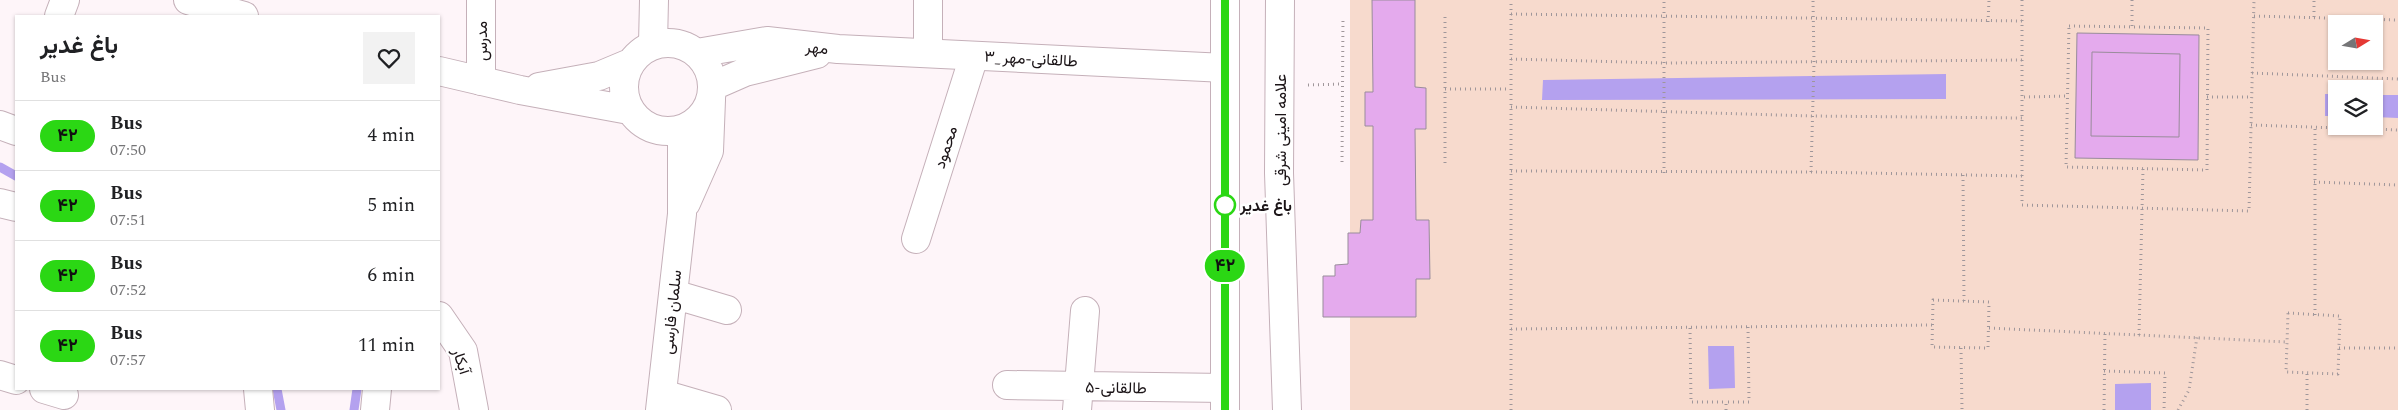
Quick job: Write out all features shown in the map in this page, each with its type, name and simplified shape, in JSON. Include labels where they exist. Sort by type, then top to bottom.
[{"type":"street","points":[[59,15],[65,0]]},
{"type":"street","points":[[189,0],[241,15]]},
{"type":"street","name":"مدرس","points":[[480,0],[481,81]]},
{"type":"street","points":[[653,44],[654,0]]},
{"type":"street","points":[[928,0],[928,53]]},
{"type":"street","points":[[1225,0],[1225,399]]},
{"type":"street","name":"علامه امینی شرقی","points":[[1280,0],[1279,173],[1288,410]]},
{"type":"street","name":"مهر","points":[[697,53],[767,41],[838,49]]},
{"type":"street","points":[[520,90],[599,76],[630,63],[640,52],[653,44],[676,43],[697,53],[705,62],[711,74],[712,93],[704,113],[694,123],[682,130],[670,132],[646,127],[629,110],[623,86],[630,63]]},
{"type":"street","name":"۳_طالقانی-مهر","points":[[838,49],[1225,68]]},
{"type":"street","name":"مهر","points":[[712,93],[745,72],[838,49]]},
{"type":"street","name":"محمود","points":[[916,238],[974,56]]},
{"type":"street","points":[[440,71],[520,90],[629,110]]},
{"type":"street","name":"سلمان فارسی","points":[[682,214],[709,151],[712,93]]},
{"type":"street","points":[[0,125],[15,131]]},
{"type":"street","name":"سلمان فارسی","points":[[661,402],[682,214],[682,130]]},
{"type":"street","points":[[0,203],[15,207]]},
{"type":"street","points":[[673,294],[727,310]]},
{"type":"street","points":[[1078,398],[1085,311]]},
{"type":"street","name":"آبکار","points":[[440,318],[463,352],[474,410]]},
{"type":"street","points":[[0,375],[15,380]]},
{"type":"street","name":"۵-طالقانی","points":[[1007,385],[1078,398],[1225,399]]},
{"type":"street","points":[[258,390],[260,410]]},
{"type":"street","points":[[375,410],[377,390]]},
{"type":"street","points":[[661,402],[717,410]]},
{"type":"path","points":[[1511,0],[1511,410]]},
{"type":"path","points":[[1664,0],[1664,173]]},
{"type":"path","points":[[1811,172],[1814,63],[1812,0]]},
{"type":"path","points":[[1988,0],[1988,22]]},
{"type":"path","points":[[2022,0],[2024,97],[2022,118],[2022,204],[2249,211],[2254,0]]},
{"type":"path","points":[[2132,0],[2132,27]]},
{"type":"path","points":[[2314,0],[2314,17]]},
{"type":"path","points":[[1511,14],[2022,21]]},
{"type":"path","points":[[2254,16],[2398,20]]},
{"type":"path","points":[[1342,162],[1343,17]]},
{"type":"path","points":[[1445,17],[1445,163]]},
{"type":"path","points":[[2069,26],[2132,27],[2208,28],[2207,170],[2066,167],[2069,26]]},
{"type":"path","points":[[1511,60],[1814,63],[2022,60]]},
{"type":"path","points":[[2252,73],[2398,79]]},
{"type":"path","points":[[1280,86],[1342,84]]},
{"type":"path","points":[[1445,89],[1510,89]]},
{"type":"path","points":[[2024,97],[2068,96]]},
{"type":"path","points":[[2207,97],[2252,97]]},
{"type":"path","points":[[1511,107],[1812,116],[2022,118]]},
{"type":"path","points":[[2251,125],[2398,130]]},
{"type":"path","points":[[2315,128],[2315,314]]},
{"type":"path","points":[[2139,335],[2143,169]]},
{"type":"path","points":[[1511,171],[1811,172],[2022,176]]},
{"type":"path","points":[[1963,175],[1964,301]]},
{"type":"path","points":[[2314,182],[2398,186]]},
{"type":"path","points":[[1933,300],[1989,302],[1988,348],[1932,347],[1932,325],[1933,300]]},
{"type":"path","points":[[2288,313],[2340,316],[2338,374],[2286,372],[2287,342],[2288,313]]},
{"type":"path","points":[[1511,329],[1932,325]]},
{"type":"path","points":[[1690,328],[1691,402],[1749,402],[1748,327]]},
{"type":"path","points":[[1989,328],[2287,342]]},
{"type":"path","points":[[2104,410],[2105,332]]},
{"type":"path","points":[[2178,410],[2189,390],[2197,338]]},
{"type":"path","points":[[1961,348],[1962,410]]},
{"type":"path","points":[[2339,348],[2398,348]]},
{"type":"path","points":[[2104,371],[2165,373],[2164,410]]},
{"type":"path","points":[[2307,373],[2307,410]]},
{"type":"path","points":[[1726,402],[1726,410]]},
{"type":"shaded area","points":[[1350,0],[2398,0],[2398,410],[1350,410]]},
{"type":"shaded area","points":[[1946,74],[1946,99],[1542,100],[1543,80]]},
{"type":"shaded area","points":[[2325,94],[2328,94],[2328,116],[2325,116]]},
{"type":"shaded area","points":[[2383,95],[2398,95],[2398,118],[2383,117]]},
{"type":"shaded area","points":[[1708,346],[1734,346],[1735,388],[1709,389]]},
{"type":"shaded area","points":[[2151,383],[2151,410],[2115,410],[2115,384]]},
{"type":"building","points":[[1372,0],[1415,0],[1415,87],[1426,88],[1426,129],[1415,129],[1416,220],[1429,220],[1430,279],[1416,279],[1416,317],[1323,317],[1323,276],[1335,276],[1335,265],[1348,264],[1348,233],[1360,233],[1361,220],[1373,220],[1373,126],[1365,126],[1365,92],[1373,92]]},
{"type":"building","points":[[2077,33],[2199,35],[2198,160],[2075,158]]},
{"type":"building","points":[[2092,52],[2180,54],[2179,137],[2091,136]]},
{"type":"waterway","points":[[0,167],[15,175]]},
{"type":"waterway","points":[[277,390],[281,410]]},
{"type":"waterway","points":[[354,410],[357,390]]},
{"type":"bus line","name":"۴۲","points":[[1225,0],[1225,410]]},
{"type":"place","name":"باغ غدیر","points":[[1225,205]]}]
